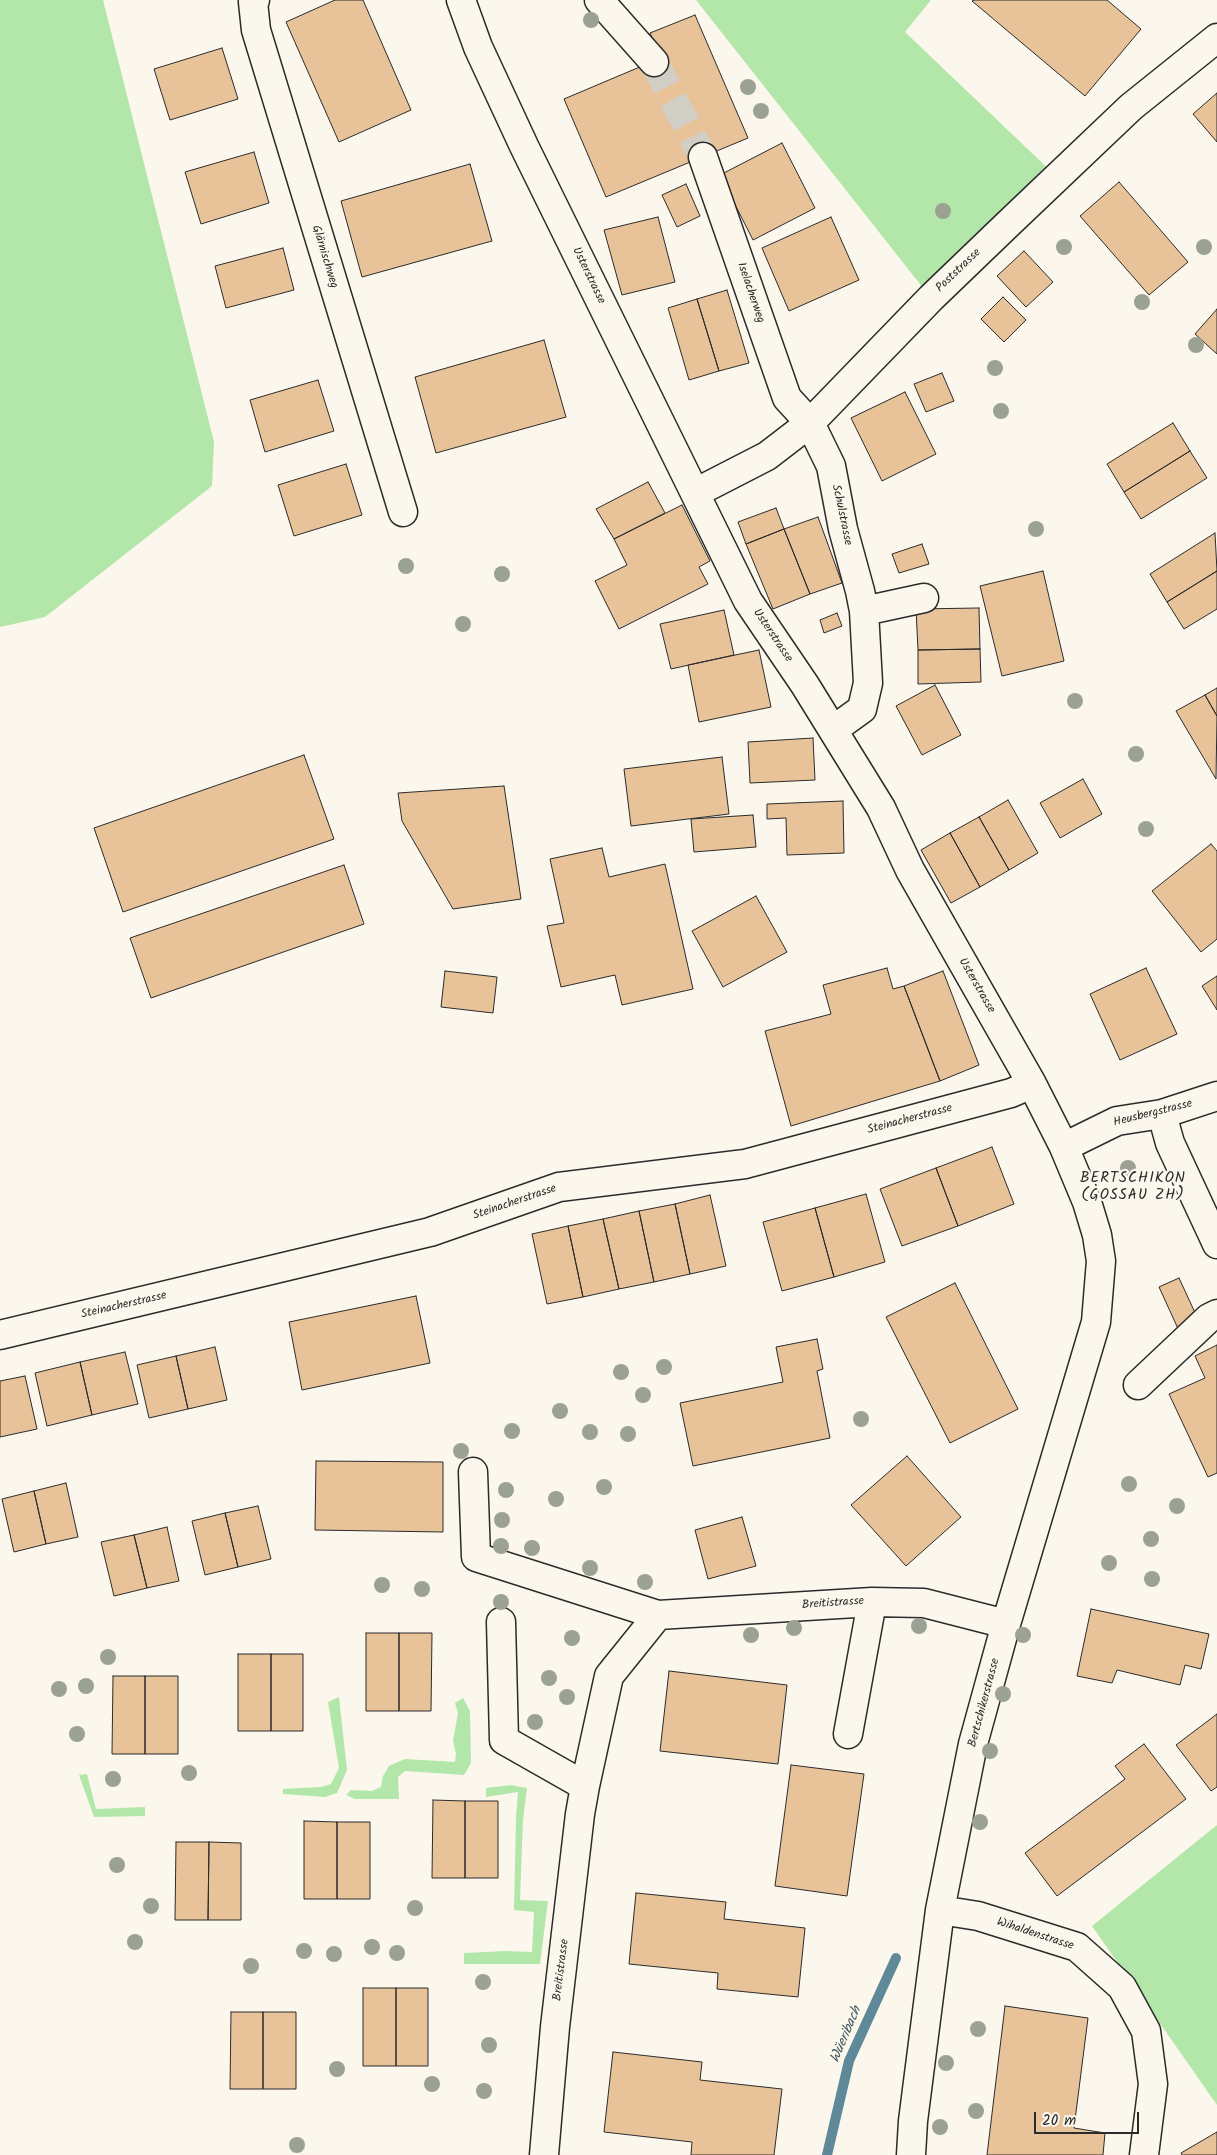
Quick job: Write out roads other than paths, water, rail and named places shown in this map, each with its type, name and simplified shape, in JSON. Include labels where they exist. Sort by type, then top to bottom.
[{"type":"street","name":"Usterstrasse","points":[[461,0],[478,47],[524,146],[748,601],[833,730],[881,808],[910,870],[1032,1084],[1064,1147],[1098,1235],[1101,1261]]},
{"type":"street","points":[[599,0],[654,62]]},
{"type":"street","name":"Glärnischweg","points":[[253,1],[256,30],[404,512]]},
{"type":"street","name":"Poststrasse","points":[[695,493],[767,456],[810,422],[931,298],[1008,224],[1131,108],[1217,38]]},
{"type":"street","name":"Iselacherweg","points":[[702,157],[787,398],[810,422]]},
{"type":"street","name":"Schulstrasse","points":[[810,422],[831,466],[843,529],[864,610],[868,683],[862,709],[833,730]]},
{"type":"street","points":[[864,610],[924,598]]},
{"type":"street","name":"Steinacherstrasse","points":[[0,1335],[430,1232],[559,1187],[745,1164],[1011,1093],[1032,1084]]},
{"type":"street","name":"Heusbergstrasse","points":[[1064,1147],[1117,1120],[1162,1114],[1217,1096]]},
{"type":"street","points":[[1162,1114],[1170,1143],[1217,1244]]},
{"type":"street","name":"Bertschikerstrasse","points":[[911,2155],[913,2121],[940,1910],[973,1744],[1006,1624],[1090,1347],[1100,1295],[1101,1261]]},
{"type":"street","points":[[1138,1384],[1209,1318],[1217,1314]]},
{"type":"street","name":"Breitistrasse","points":[[473,1472],[476,1557],[658,1616],[872,1602],[924,1603],[1006,1624]]},
{"type":"street","points":[[848,1734],[872,1602]]},
{"type":"street","name":"Breitistrasse","points":[[544,2155],[555,2027],[580,1814],[585,1786],[609,1676],[658,1616]]},
{"type":"street","points":[[500,1622],[504,1740],[585,1786]]},
{"type":"street","name":"Wihaldenstrasse","points":[[940,1910],[978,1916],[1077,1947],[1122,1987],[1146,2031],[1153,2084],[1144,2155]]},
{"type":"waterway","name":"Wüeribach","points":[[827,2155],[849,2061],[896,1958]]},
{"type":"tunnel","points":[[654,62],[703,157]]},
{"type":"district","name":"BERTSCHIKON (GOSSAU ZH)","points":[[1133,1188]]}]
